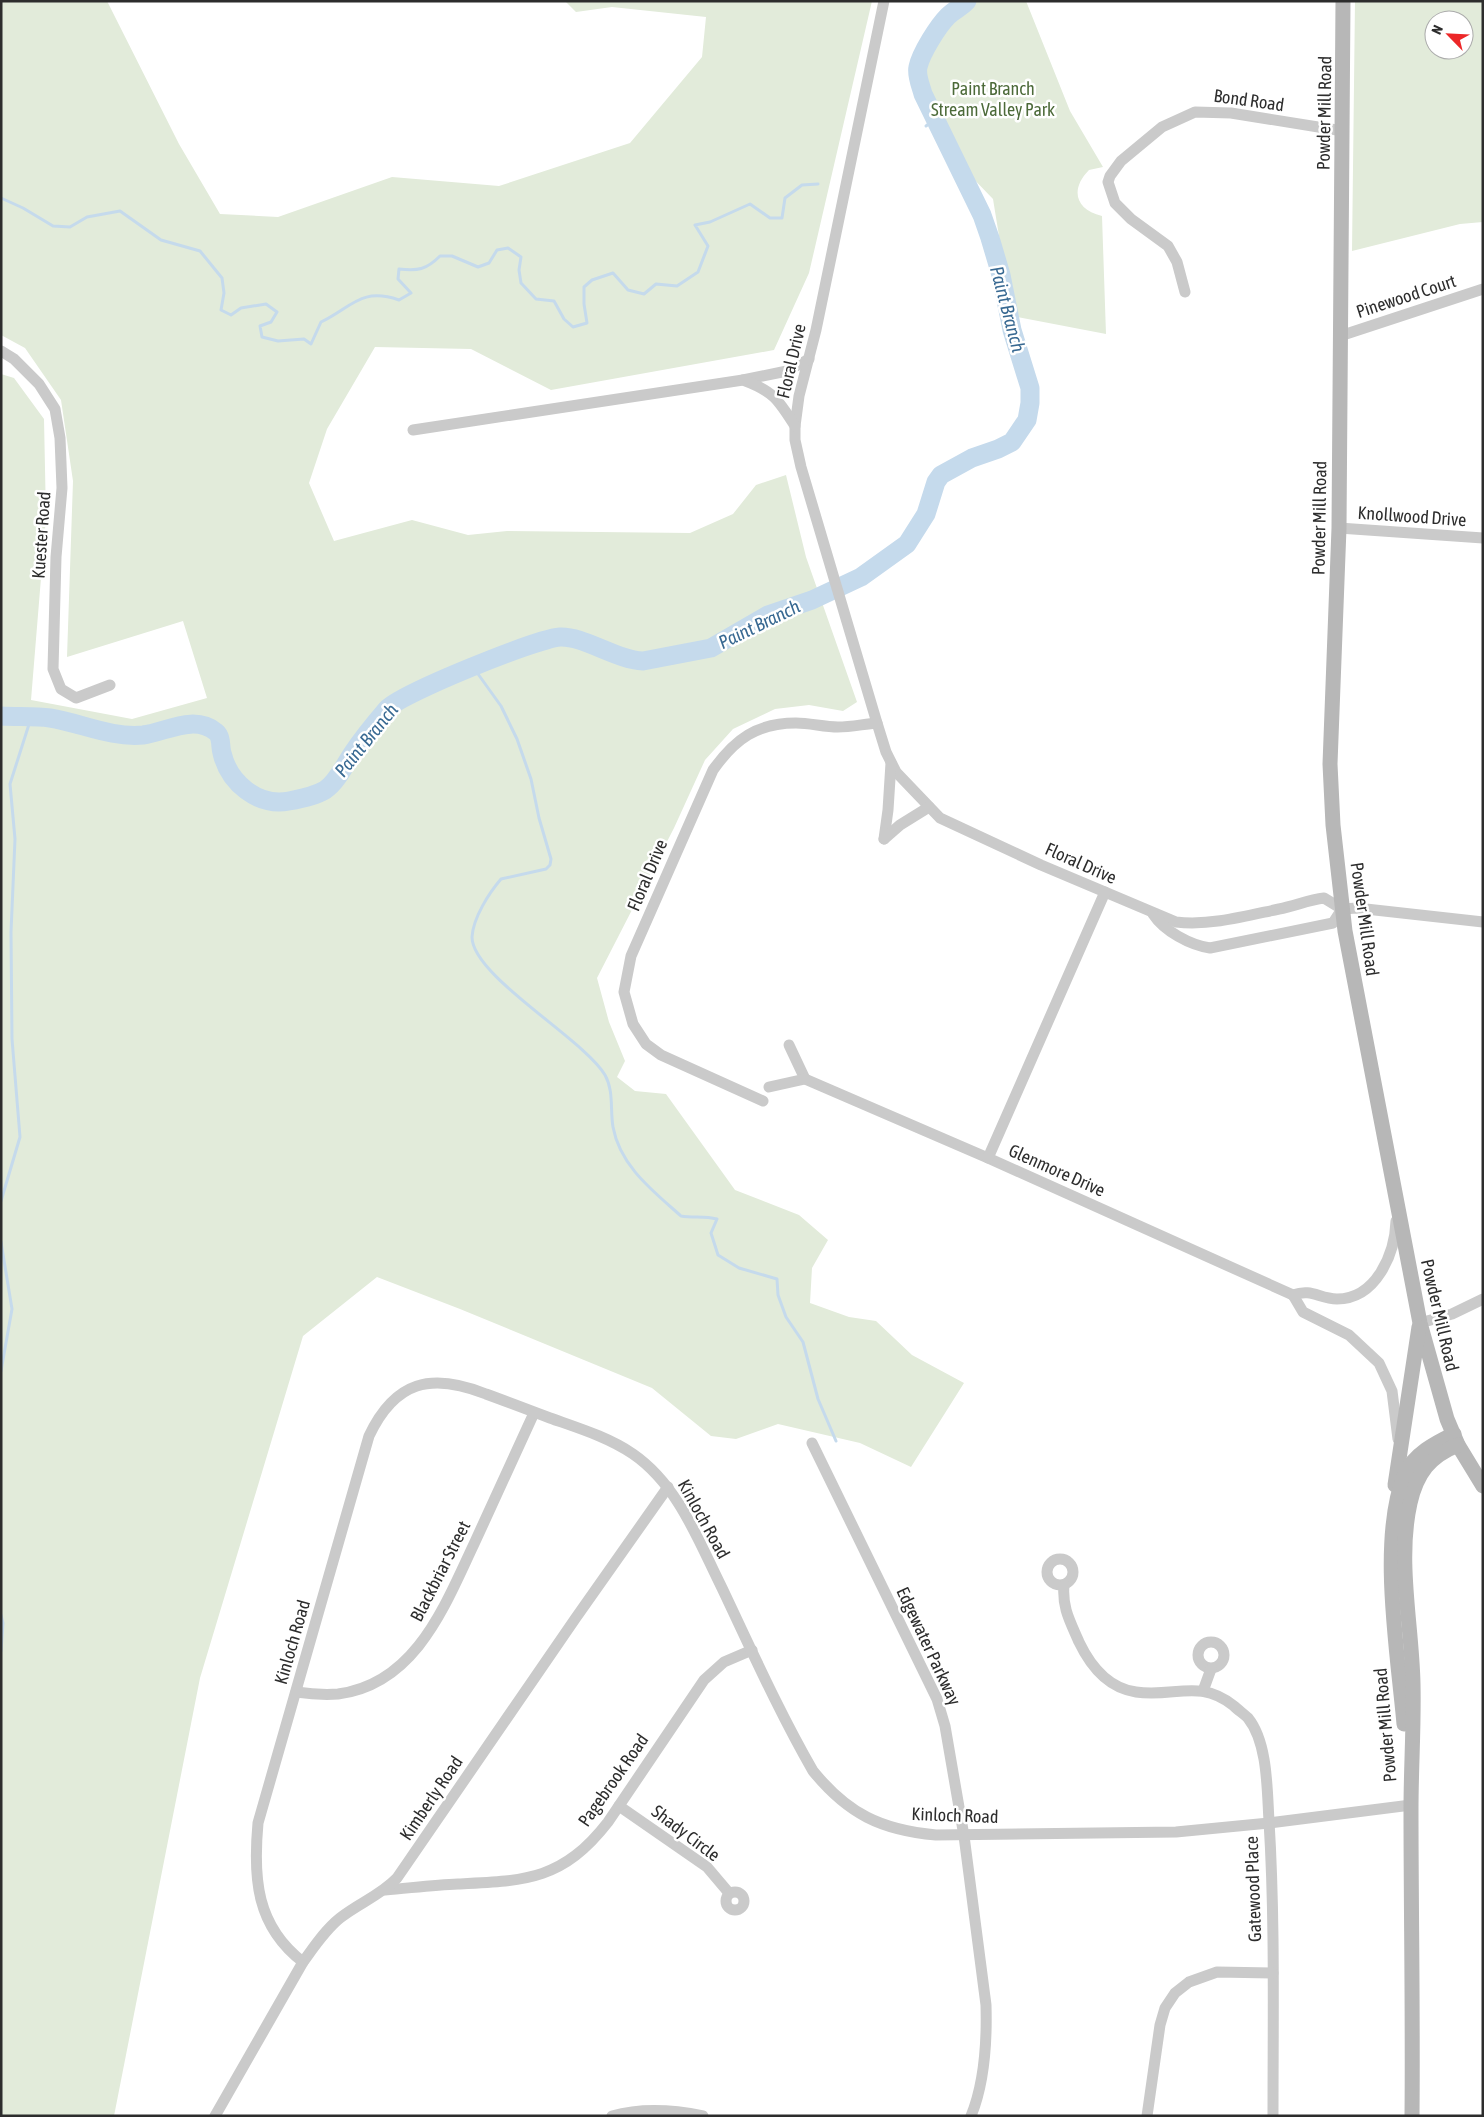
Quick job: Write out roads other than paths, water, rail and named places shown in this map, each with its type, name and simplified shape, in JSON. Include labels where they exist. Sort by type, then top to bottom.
[{"type":"main road","name":"Powder Mill Road","points":[[1343,1],[1339,528],[1330,764],[1333,825],[1342,909],[1420,1323],[1447,1419],[1456,1440]]},
{"type":"main road","points":[[1393,1534],[1397,1469],[1420,1323]]},
{"type":"main road","name":"Powder Mill Road","points":[[1411,1805],[1392,1584],[1393,1534],[1397,1499],[1405,1473],[1418,1456],[1433,1443],[1456,1440]]},
{"type":"main road","name":"Powder Mill Road","points":[[1412,2116],[1411,1805],[1413,1683],[1406,1600],[1406,1549],[1410,1504],[1416,1482],[1427,1463],[1456,1440]]},
{"type":"main road","points":[[1456,1440],[1483,1486]]},
{"type":"street","name":"Floral Drive","points":[[884,1],[809,359],[799,396],[795,426],[798,458],[877,722],[896,772],[940,818],[1176,922],[1192,924],[1235,918],[1281,909],[1306,900],[1324,898],[1342,909],[1357,908],[1483,922]]},
{"type":"street","name":"Bond Road","points":[[1185,292],[1177,262],[1168,246],[1131,219],[1115,203],[1108,182],[1121,161],[1162,127],[1195,112],[1231,113],[1343,131]]},
{"type":"street","name":"Pinewood Court","points":[[1340,336],[1483,289]]},
{"type":"street","name":"Kuester Road","points":[[1,351],[14,359],[39,384],[55,410],[60,438],[62,488],[56,557],[53,668],[61,689],[76,698],[110,685]]},
{"type":"street","points":[[413,430],[743,380],[787,371],[809,359]]},
{"type":"street","points":[[743,380],[762,387],[772,394],[795,426]]},
{"type":"street","name":"Knollwood Drive","points":[[1339,528],[1483,538]]},
{"type":"street","name":"Floral Drive","points":[[763,1101],[661,1055],[646,1044],[633,1024],[624,992],[631,956],[713,770],[734,745],[752,731],[770,725],[796,723],[839,727],[877,722]]},
{"type":"street","points":[[891,761],[884,838],[900,825],[929,807]]},
{"type":"street","points":[[988,1158],[1105,892]]},
{"type":"street","name":"Floral Drive","points":[[1152,912],[1163,926],[1203,947],[1210,948],[1333,923],[1342,909]]},
{"type":"street","points":[[769,1088],[806,1079],[789,1045]]},
{"type":"street","name":"Glenmore Drive","points":[[806,1079],[988,1158],[1293,1295]]},
{"type":"street","points":[[1397,1202],[1396,1235],[1393,1248],[1386,1264],[1371,1284],[1356,1296],[1337,1299],[1303,1291],[1293,1295],[1303,1312],[1348,1335],[1380,1363],[1392,1391],[1398,1434],[1397,1469]]},
{"type":"street","points":[[1420,1323],[1452,1314],[1483,1299]]},
{"type":"street","name":"Kinloch Road","points":[[303,1962],[282,1944],[264,1912],[256,1874],[258,1823],[368,1436],[378,1418],[389,1404],[414,1387],[429,1383],[447,1382],[472,1388],[594,1434],[623,1447],[646,1464],[668,1487],[693,1530],[812,1771],[840,1801],[873,1820],[909,1832],[964,1836],[1176,1832],[1269,1823],[1411,1805]]},
{"type":"street","name":"Blackbriar Street","points":[[296,1692],[322,1695],[339,1694],[366,1686],[397,1669],[425,1639],[444,1608],[534,1412]]},
{"type":"street","name":"Edgewater Parkway","points":[[812,1443],[937,1699],[945,1726],[964,1836],[986,2005],[987,2031],[978,2091],[970,2116]]},
{"type":"street","name":"Kimberly Road","points":[[215,2116],[315,1944],[339,1919],[386,1890],[397,1878],[668,1487]]},
{"type":"street","name":"Gatewood Place","points":[[1064,1584],[1063,1601],[1067,1615],[1095,1669],[1109,1682],[1135,1692],[1203,1691],[1220,1696],[1248,1718],[1256,1733],[1265,1770],[1273,1892],[1273,2116]]},
{"type":"street","name":"Pagebrook Road","points":[[386,1890],[527,1879],[546,1872],[580,1852],[596,1838],[704,1680],[724,1662],[752,1650]]},
{"type":"street","points":[[1203,1691],[1211,1669]]},
{"type":"street","name":"Shady Circle","points":[[619,1806],[707,1867],[729,1893]]},
{"type":"street","points":[[1147,2116],[1160,2025],[1165,2008],[1175,1992],[1189,1982],[1218,1972],[1273,1973]]},
{"type":"street","points":[[612,2116],[631,2112],[661,2111],[703,2116]]},
{"type":"waterway","name":"Paint Branch","points":[[1,716],[50,718],[108,732],[131,735],[143,735],[189,724],[199,724],[218,734],[226,764],[238,783],[256,796],[266,800],[278,802],[293,800],[317,794],[329,787],[373,725],[387,709],[417,691],[470,668],[525,647],[560,637],[579,640],[622,657],[643,661],[711,648],[768,615],[812,600],[861,577],[907,544],[926,514],[936,482],[941,475],[972,458],[1012,442],[1027,420],[1030,403],[1030,388],[1012,330],[1001,275],[990,238],[982,215],[923,94],[918,77],[920,61],[935,33],[944,20],[967,1]]},
{"type":"waterway","points":[[926,126],[935,119]]},
{"type":"waterway","points":[[1,198],[23,208],[53,226],[70,227],[87,217],[120,211],[161,240],[200,251],[222,278],[224,293],[221,310],[231,315],[241,308],[266,304],[277,312],[271,322],[260,326],[262,337],[278,341],[304,339],[311,344],[321,322],[357,300],[375,296],[399,300],[411,293],[398,279],[399,269],[411,270],[426,267],[440,256],[452,256],[478,267],[489,263],[497,250],[508,248],[521,257],[519,270],[521,283],[536,299],[554,301],[564,319],[573,327],[587,323],[584,287],[592,280],[613,273],[628,290],[644,294],[656,284],[677,286],[698,272],[708,246],[695,225],[710,222],[750,204],[770,218],[782,218],[785,198],[802,185],[818,184]]},
{"type":"waterway","points":[[473,667],[501,706],[517,739],[531,779],[539,818],[551,859],[550,865],[546,869],[501,879],[496,885],[482,906],[475,922],[472,937],[477,953],[490,970],[593,1060],[605,1075],[610,1087],[612,1121],[617,1141],[630,1166],[639,1177],[681,1216],[717,1219],[711,1233],[718,1255],[739,1268],[777,1279],[778,1295],[786,1317],[803,1342],[818,1399],[836,1441]]},
{"type":"waterway","points":[[1,1201],[20,1137],[12,1039],[11,932],[15,839],[10,784],[31,718]]},
{"type":"waterway","points":[[1,1242],[12,1309],[1,1371]]},
{"type":"waterway","points":[[1,1615],[3,1623],[1,1651]]},
{"type":"park label","name":"Paint Branch Stream Valley Park","points":[[993,98]]}]
